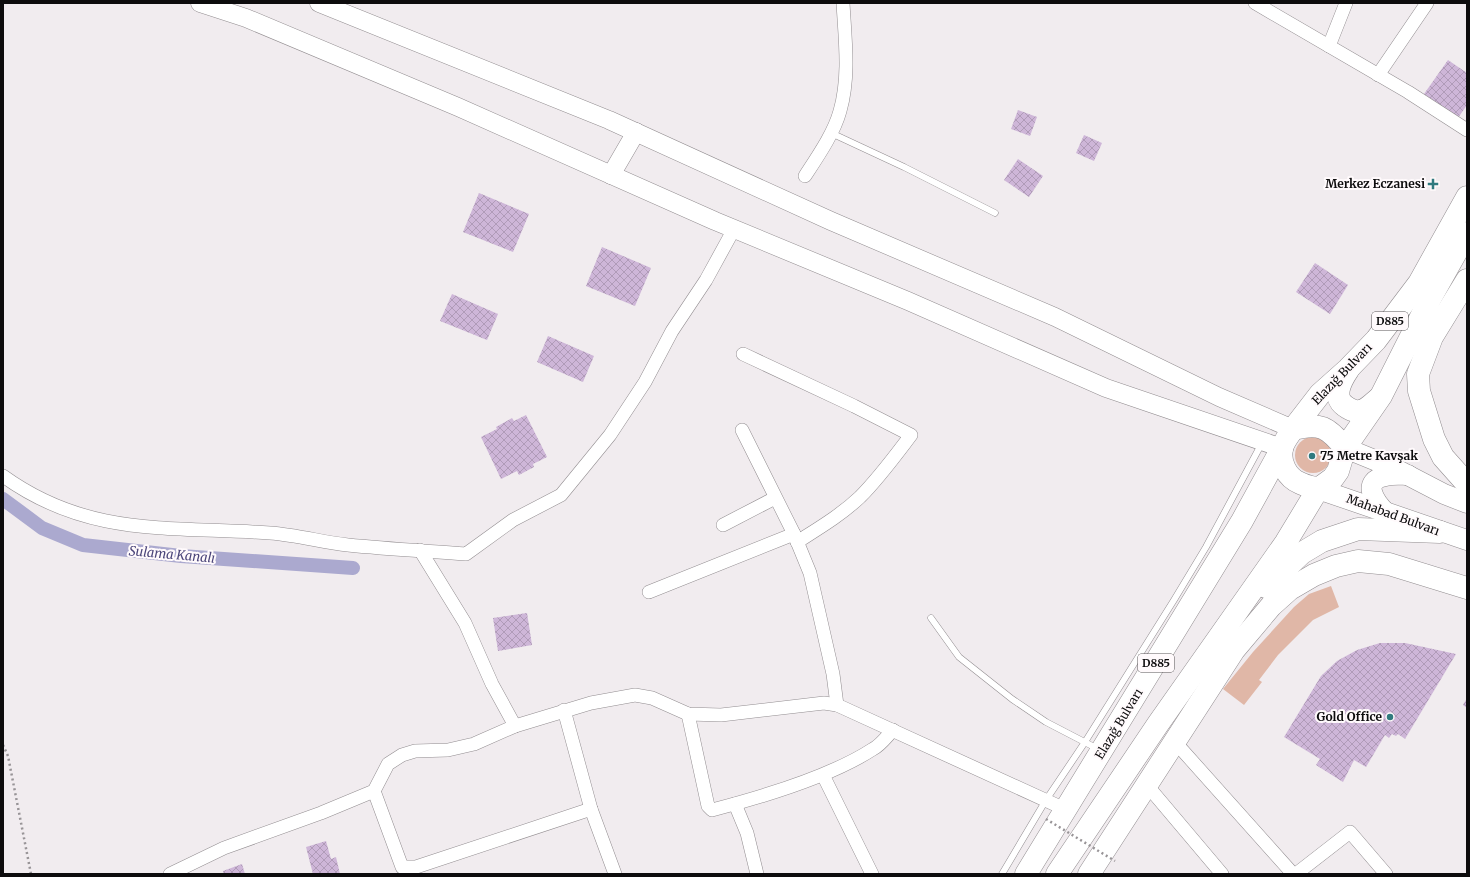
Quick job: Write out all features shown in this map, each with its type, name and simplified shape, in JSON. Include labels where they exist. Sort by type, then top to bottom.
[{"type":"highway","name":"Elazığ Bulvarı","points":[[1293,429],[1320,394],[1348,369],[1376,340],[1419,283],[1467,197]]},
{"type":"highway","name":"D885","points":[[1345,448],[1381,396],[1435,291],[1467,233]]},
{"type":"highway","points":[[1467,280],[1432,337],[1418,374],[1419,391],[1434,439],[1443,457],[1467,484]]},
{"type":"highway","points":[[1348,369],[1340,382],[1337,393],[1342,404],[1354,411],[1360,411],[1381,396]]},
{"type":"highway","points":[[1308,425],[1324,428],[1332,432],[1345,448],[1338,471],[1333,478],[1318,489],[1299,483],[1291,477],[1285,470],[1282,460],[1272,445],[1293,429],[1308,425]]},
{"type":"highway","name":"Elazığ Bulvarı","points":[[1026,874],[1066,810],[1094,747],[1242,521],[1272,445]]},
{"type":"highway","name":"D885","points":[[1057,874],[1158,724],[1286,542],[1318,489]]},
{"type":"highway","points":[[1228,625],[1302,553],[1322,541],[1358,529],[1440,532]]},
{"type":"highway","points":[[1089,874],[1234,650],[1271,606],[1290,589],[1314,575],[1336,566],[1358,560],[1388,564],[1467,588]]},
{"type":"main road","points":[[200,3],[246,18],[458,107],[611,175],[908,301],[1106,388],[1272,445]]},
{"type":"main road","points":[[319,3],[636,132],[831,221],[1055,317],[1219,397],[1293,429]]},
{"type":"main road","points":[[611,175],[636,132]]},
{"type":"main road","points":[[1345,448],[1408,475],[1444,494],[1467,503]]},
{"type":"main road","points":[[1386,513],[1371,494],[1373,485],[1378,479],[1386,476],[1408,475]]},
{"type":"main road","name":"Mahabad Bulvarı","points":[[1318,489],[1467,540]]},
{"type":"street","points":[[805,176],[831,133],[840,112],[846,75],[842,3]]},
{"type":"street","points":[[1255,3],[1378,75],[1467,130]]},
{"type":"street","points":[[1329,46],[1346,3]]},
{"type":"street","points":[[1378,75],[1427,3]]},
{"type":"street","points":[[3,476],[50,504],[91,518],[117,524],[168,529],[272,533],[348,545],[466,554],[513,520],[561,495],[610,435],[645,382],[672,331],[706,280],[734,228]]},
{"type":"street","points":[[649,592],[795,538],[828,523],[859,497],[888,465],[911,435],[854,406],[743,354]]},
{"type":"street","points":[[742,430],[795,538],[810,574],[833,674],[837,705]]},
{"type":"street","points":[[723,525],[775,498]]},
{"type":"street","points":[[420,550],[465,622],[492,684],[515,726]]},
{"type":"street","points":[[170,874],[224,848],[321,813],[374,791],[388,764],[402,754],[415,751],[448,750],[474,744],[515,726],[564,710],[635,695],[652,698],[688,714],[721,715],[824,704],[837,705],[1066,810]]},
{"type":"street","points":[[564,710],[591,809],[615,874]]},
{"type":"street","points":[[688,714],[708,806],[712,810],[823,775],[874,749],[893,730]]},
{"type":"street","points":[[1175,742],[1295,874],[1350,832],[1386,874]]},
{"type":"street","points":[[823,775],[872,874]]},
{"type":"street","points":[[1146,784],[1222,874]]},
{"type":"street","points":[[374,791],[402,867],[416,867],[591,809]]},
{"type":"street","points":[[735,804],[747,833],[757,874]]},
{"type":"lane","points":[[831,133],[904,167],[995,213]]},
{"type":"lane","points":[[931,618],[959,657],[1012,699],[1046,722],[1094,747],[1046,800],[1002,874]]},
{"type":"path","points":[[3,745],[8,756],[31,874]]},
{"type":"path","points":[[1046,819],[1115,861]]},
{"type":"shaded area","points":[[1310,437],[1316,437],[1326,442],[1331,455],[1326,468],[1316,473],[1310,473],[1300,468],[1295,458],[1295,452],[1300,442]]},
{"type":"shaded area","points":[[1331,586],[1339,607],[1313,620],[1278,655],[1259,680],[1262,682],[1244,705],[1223,689],[1253,652],[1294,607],[1309,594]]},
{"type":"building","points":[[1448,60],[1467,73],[1467,105],[1458,118],[1424,94]]},
{"type":"building","points":[[1018,110],[1037,117],[1030,136],[1011,129]]},
{"type":"building","points":[[1084,135],[1102,143],[1094,161],[1076,153]]},
{"type":"building","points":[[1018,159],[1043,176],[1029,197],[1004,180]]},
{"type":"building","points":[[479,193],[529,214],[513,252],[463,232]]},
{"type":"building","points":[[602,247],[651,268],[635,306],[586,286]]},
{"type":"building","points":[[1315,263],[1348,285],[1330,314],[1296,292]]},
{"type":"building","points":[[452,294],[498,314],[487,340],[440,321]]},
{"type":"building","points":[[548,336],[594,356],[583,382],[537,362]]},
{"type":"building","points":[[526,415],[547,457],[533,464],[534,467],[519,475],[517,471],[501,479],[481,437],[497,429],[496,427],[512,418],[514,421]]},
{"type":"building","points":[[527,613],[532,645],[498,651],[493,618]]},
{"type":"building","points":[[1380,643],[1405,643],[1456,654],[1405,739],[1398,734],[1396,736],[1392,734],[1389,738],[1385,735],[1366,767],[1354,760],[1343,782],[1316,765],[1320,759],[1284,737],[1321,676],[1337,661],[1357,650]]},
{"type":"building","points":[[1467,698],[1467,708],[1463,705]]},
{"type":"building","points":[[326,841],[331,859],[336,857],[340,874],[313,874],[306,847]]},
{"type":"building","points":[[242,864],[245,874],[224,874],[223,871]]},
{"type":"waterway","name":"Sulama Kanalı","points":[[3,499],[42,528],[83,545],[181,556],[353,568]]},
{"type":"place","name":"Merkez Eczanesi","points":[[1433,184]]},
{"type":"place","name":"75 Metre Kavşak","points":[[1312,456]]},
{"type":"place","name":"Gold Office","points":[[1390,717]]}]
